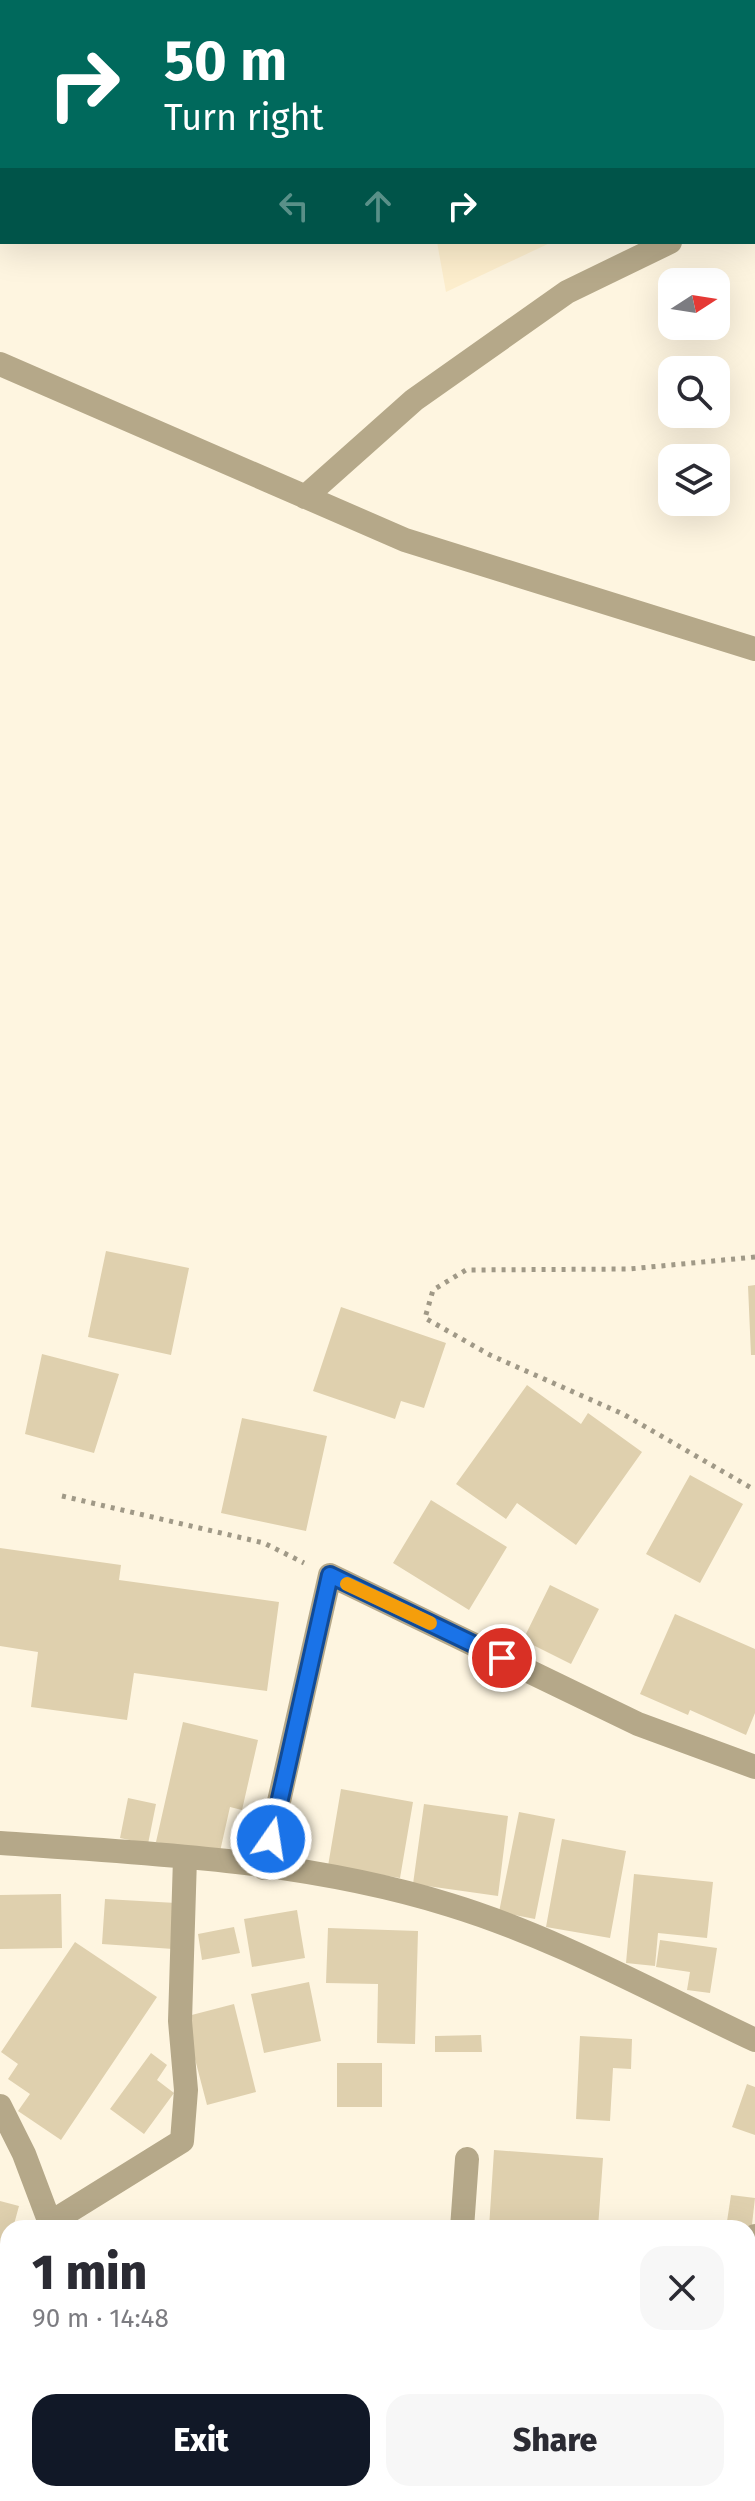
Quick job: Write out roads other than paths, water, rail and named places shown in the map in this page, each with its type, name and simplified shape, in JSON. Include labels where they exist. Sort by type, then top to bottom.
[{"type":"street","points":[[305,497],[414,400],[567,292],[666,244]]},
{"type":"street","points":[[0,364],[405,540],[755,649]]},
{"type":"street","points":[[264,1868],[330,1575],[638,1724],[755,1767]]},
{"type":"street","points":[[0,1843],[185,1858],[264,1868],[414,1895],[472,1912],[572,1954],[755,2040]]},
{"type":"street","points":[[59,2220],[182,2141],[186,2090],[180,2021],[185,1858]]},
{"type":"street","points":[[0,2106],[24,2154],[48,2220]]},
{"type":"street","points":[[463,2220],[467,2159]]}]
